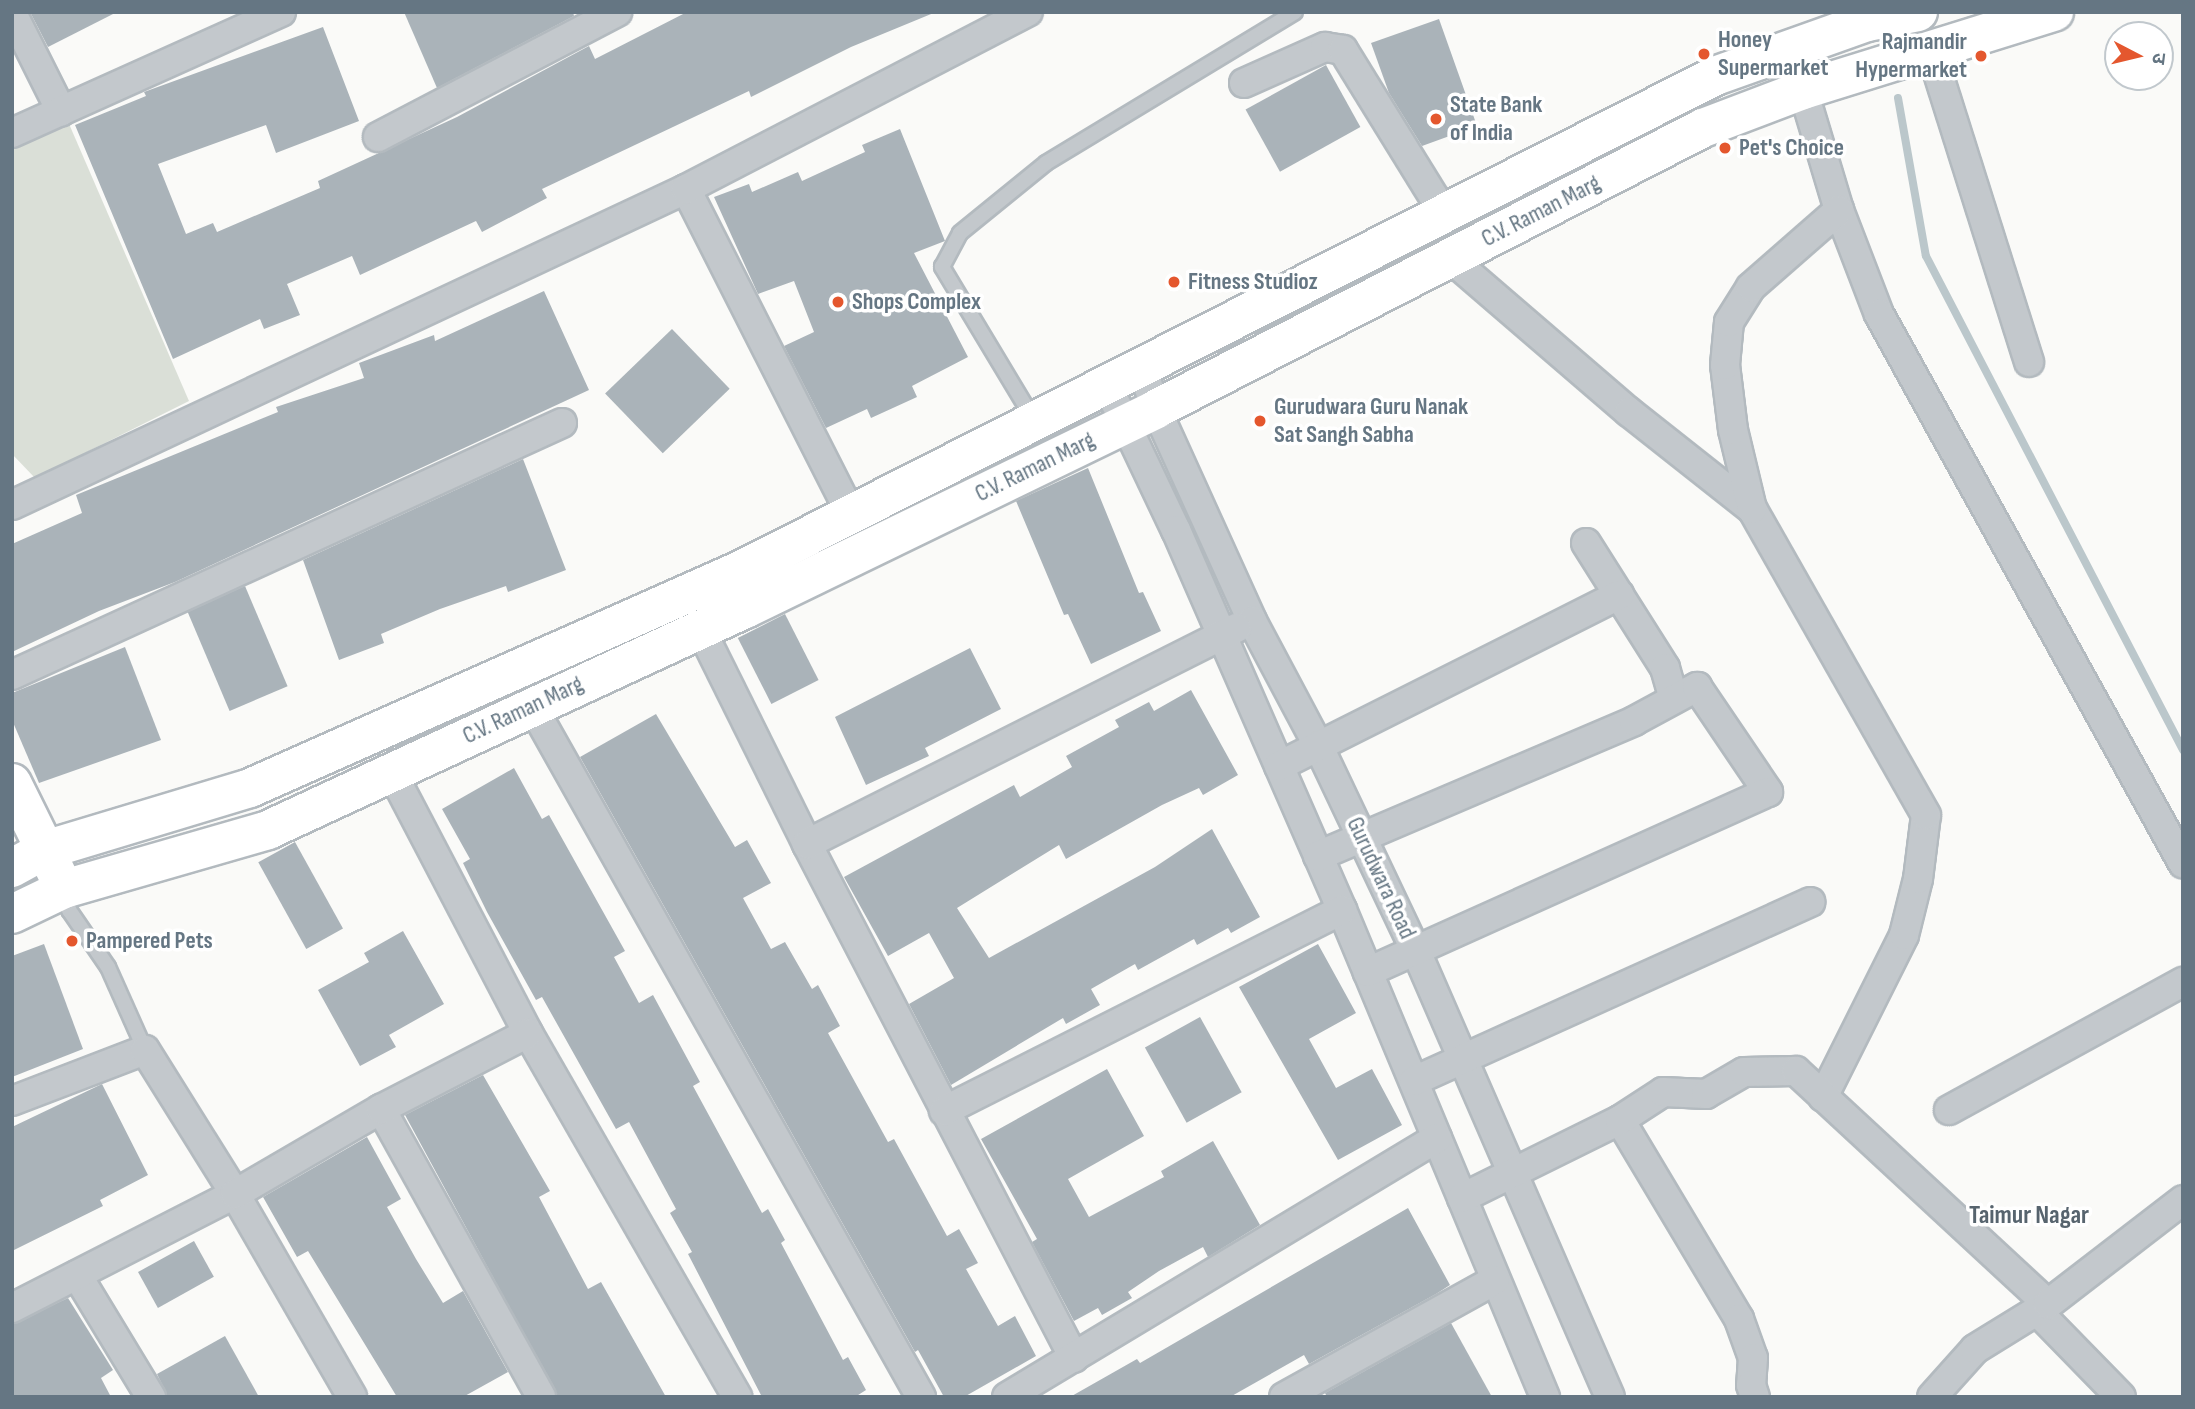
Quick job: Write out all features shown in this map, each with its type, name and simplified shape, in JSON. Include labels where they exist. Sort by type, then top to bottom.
[{"type":"main road","name":"C.V. Raman Marg","points":[[21,861],[250,788],[743,569],[1715,76],[1867,22],[1919,12]]},
{"type":"main road","name":"C.V. Raman Marg","points":[[37,903],[268,830],[700,628],[1141,416],[1703,128],[1803,90],[2054,12]]},
{"type":"main road","points":[[12,783],[21,861],[37,903]]},
{"type":"street","points":[[12,133],[281,12]]},
{"type":"street","points":[[378,137],[617,12]]},
{"type":"street","points":[[12,505],[685,189],[1028,12]]},
{"type":"street","points":[[12,13],[61,111]]},
{"type":"street","points":[[1244,83],[1325,47],[1343,50],[1445,215]]},
{"type":"street","points":[[1931,51],[2029,362]]},
{"type":"street","points":[[1803,90],[1839,210],[1879,314],[2183,863]]},
{"type":"street","points":[[685,189],[851,514]]},
{"type":"street","points":[[1823,1097],[1904,935],[1918,879],[1926,815],[1752,509],[1732,430],[1725,365],[1729,322],[1751,287],[1839,210]]},
{"type":"street","points":[[1450,258],[1629,412],[1752,509]]},
{"type":"street","name":"Gurudwara Road","points":[[1141,365],[1141,416],[1318,745],[1363,837],[1416,951],[1610,1397]]},
{"type":"street","points":[[1107,385],[1141,416],[1222,635],[1342,910],[1545,1397]]},
{"type":"street","points":[[12,675],[562,423]]},
{"type":"street","points":[[1586,543],[1665,668],[1674,699]]},
{"type":"street","points":[[1279,766],[1619,595]]},
{"type":"street","points":[[807,844],[1252,621]]},
{"type":"street","points":[[700,628],[807,844],[1074,1358]]},
{"type":"street","points":[[1318,856],[1634,721],[1697,687],[1768,792],[1368,972]]},
{"type":"street","points":[[532,706],[921,1397]]},
{"type":"street","points":[[391,771],[528,1033],[737,1397]]},
{"type":"street","points":[[1414,1082],[1811,902]]},
{"type":"street","points":[[944,1111],[1342,910]]},
{"type":"street","points":[[1950,1110],[2183,982]]},
{"type":"street","points":[[12,1308],[235,1194],[381,1109],[528,1033]]},
{"type":"street","points":[[12,1101],[145,1050],[235,1194],[352,1397]]},
{"type":"street","points":[[1462,1198],[1620,1120],[1663,1092],[1706,1094],[1744,1072],[1796,1071],[2043,1308],[2122,1397]]},
{"type":"street","points":[[381,1109],[541,1397]]},
{"type":"street","points":[[1620,1120],[1739,1319],[1753,1358],[1751,1385],[1755,1397]]},
{"type":"street","points":[[1007,1397],[1437,1138]]},
{"type":"street","points":[[1932,1397],[1975,1349],[2043,1308],[2183,1200]]},
{"type":"street","points":[[77,1275],[151,1397]]},
{"type":"street","points":[[1284,1397],[1495,1280]]},
{"type":"lane","points":[[1035,421],[942,267],[960,233],[1046,163],[1295,12]]},
{"type":"lane","points":[[37,903],[69,910],[108,967],[145,1050]]},
{"type":"shaded area","points":[[63,110],[189,401],[35,478],[12,454],[12,132]]},
{"type":"building","points":[[30,12],[117,12],[48,47]]},
{"type":"building","points":[[404,12],[573,12],[574,16],[437,88]]},
{"type":"building","points":[[687,12],[936,12],[851,47],[751,97],[749,91],[542,189],[547,198],[482,232],[476,221],[360,275],[352,256],[287,284],[300,315],[264,329],[260,319],[173,359],[75,125],[146,96],[144,92],[323,27],[359,121],[276,153],[266,125],[158,164],[186,234],[213,223],[217,232],[320,188],[318,181],[457,117],[589,46],[595,59]]},
{"type":"building","points":[[1439,19],[1477,126],[1422,146],[1389,93],[1371,43]]},
{"type":"building","points":[[1326,65],[1360,127],[1280,172],[1246,110]]},
{"type":"building","points":[[900,129],[945,241],[914,253],[968,357],[912,386],[917,397],[871,418],[867,409],[826,428],[784,346],[814,332],[794,281],[758,294],[714,197],[749,184],[752,192],[798,172],[802,181],[865,152],[862,145]]},
{"type":"building","points":[[544,291],[589,390],[175,582],[99,611],[12,652],[12,544],[82,513],[76,495],[278,412],[276,407],[364,378],[359,363],[434,335],[435,341]]},
{"type":"building","points":[[672,329],[730,389],[663,453],[605,394]]},
{"type":"building","points":[[523,459],[566,570],[508,592],[506,586],[440,609],[381,634],[384,643],[339,660],[303,560]]},
{"type":"building","points":[[1088,468],[1139,593],[1143,592],[1161,631],[1091,664],[1068,614],[1064,615],[1016,501]]},
{"type":"building","points":[[245,586],[288,686],[230,711],[187,611]]},
{"type":"building","points":[[785,614],[819,680],[771,704],[738,638]]},
{"type":"building","points":[[125,647],[161,740],[39,783],[12,720],[12,693]]},
{"type":"building","points":[[970,648],[1001,709],[925,748],[929,756],[866,785],[835,717]]},
{"type":"building","points":[[1191,690],[1238,775],[1203,795],[1199,788],[1162,805],[1066,859],[1059,845],[957,908],[989,958],[1155,867],[1212,829],[1260,917],[1231,933],[1228,928],[1197,945],[1194,939],[1138,970],[1135,964],[1091,989],[1100,1005],[1066,1024],[1063,1018],[951,1085],[909,1004],[954,978],[929,933],[888,956],[844,877],[1014,785],[1020,797],[1072,767],[1066,756],[1119,727],[1115,720],[1149,702],[1154,711]]},
{"type":"building","points":[[656,714],[735,847],[747,840],[771,883],[743,898],[771,949],[785,942],[812,989],[818,985],[840,1026],[828,1033],[888,1142],[894,1139],[947,1236],[959,1229],[978,1263],[966,1269],[998,1326],[1015,1316],[1036,1356],[964,1397],[944,1397],[918,1350],[915,1352],[580,757]]},
{"type":"building","points":[[514,768],[542,819],[549,815],[625,951],[614,957],[639,1003],[653,995],[700,1082],[693,1086],[762,1213],[768,1209],[785,1240],[781,1243],[843,1360],[848,1357],[866,1390],[855,1397],[762,1397],[688,1254],[692,1252],[670,1213],[676,1209],[629,1122],[616,1129],[542,997],[536,1000],[487,912],[463,863],[470,859],[442,809]]},
{"type":"building","points":[[295,842],[343,929],[306,949],[258,862]]},
{"type":"building","points":[[403,931],[444,1004],[389,1035],[396,1047],[360,1066],[318,990],[369,962],[364,953]]},
{"type":"building","points":[[44,944],[83,1049],[12,1077],[12,956]]},
{"type":"building","points":[[1318,944],[1356,1013],[1309,1039],[1336,1088],[1372,1069],[1402,1125],[1338,1160],[1239,987]]},
{"type":"building","points":[[1200,1017],[1242,1092],[1187,1123],[1145,1048]]},
{"type":"building","points":[[1107,1069],[1144,1136],[1068,1179],[1089,1217],[1164,1177],[1161,1171],[1213,1141],[1260,1225],[1208,1257],[1203,1247],[1159,1271],[1128,1292],[1132,1298],[1102,1315],[1098,1308],[1074,1321],[1032,1242],[1037,1239],[981,1139]]},
{"type":"building","points":[[483,1075],[550,1191],[539,1197],[588,1289],[601,1282],[666,1397],[558,1397],[405,1115]]},
{"type":"building","points":[[102,1084],[148,1175],[100,1200],[103,1206],[12,1251],[12,1127]]},
{"type":"building","points":[[367,1137],[401,1199],[387,1207],[416,1259],[443,1303],[463,1291],[508,1372],[463,1397],[397,1397],[308,1251],[297,1257],[263,1197]]},
{"type":"building","points":[[1408,1208],[1450,1285],[1436,1294],[1309,1364],[1304,1355],[1230,1397],[1070,1397],[1137,1359],[1140,1363]]},
{"type":"building","points":[[194,1241],[214,1277],[158,1308],[138,1272]]},
{"type":"building","points":[[68,1298],[113,1370],[101,1378],[111,1397],[12,1397],[12,1324]]},
{"type":"building","points":[[1451,1323],[1492,1397],[1327,1397],[1325,1393]]},
{"type":"building","points":[[225,1336],[259,1397],[168,1397],[157,1374]]},
{"type":"waterway","points":[[1898,98],[1926,256],[2183,750]]},
{"type":"place","name":"Honey Supermarket","points":[[1704,54]]},
{"type":"place","name":"Rajmandir Hypermarket","points":[[1981,56]]},
{"type":"place","name":"State Bank of India","points":[[1436,119]]},
{"type":"place","name":"Pet's Choice","points":[[1725,148]]},
{"type":"place","name":"Fitness Studioz","points":[[1174,282]]},
{"type":"place","name":"Shops Complex","points":[[838,302]]},
{"type":"place","name":"Gurudwara Guru Nanak Sat Sangh Sabha","points":[[1260,421]]},
{"type":"place","name":"Pampered Pets","points":[[72,941]]},
{"type":"district","name":"Taimur Nagar","points":[[2029,1216]]}]
